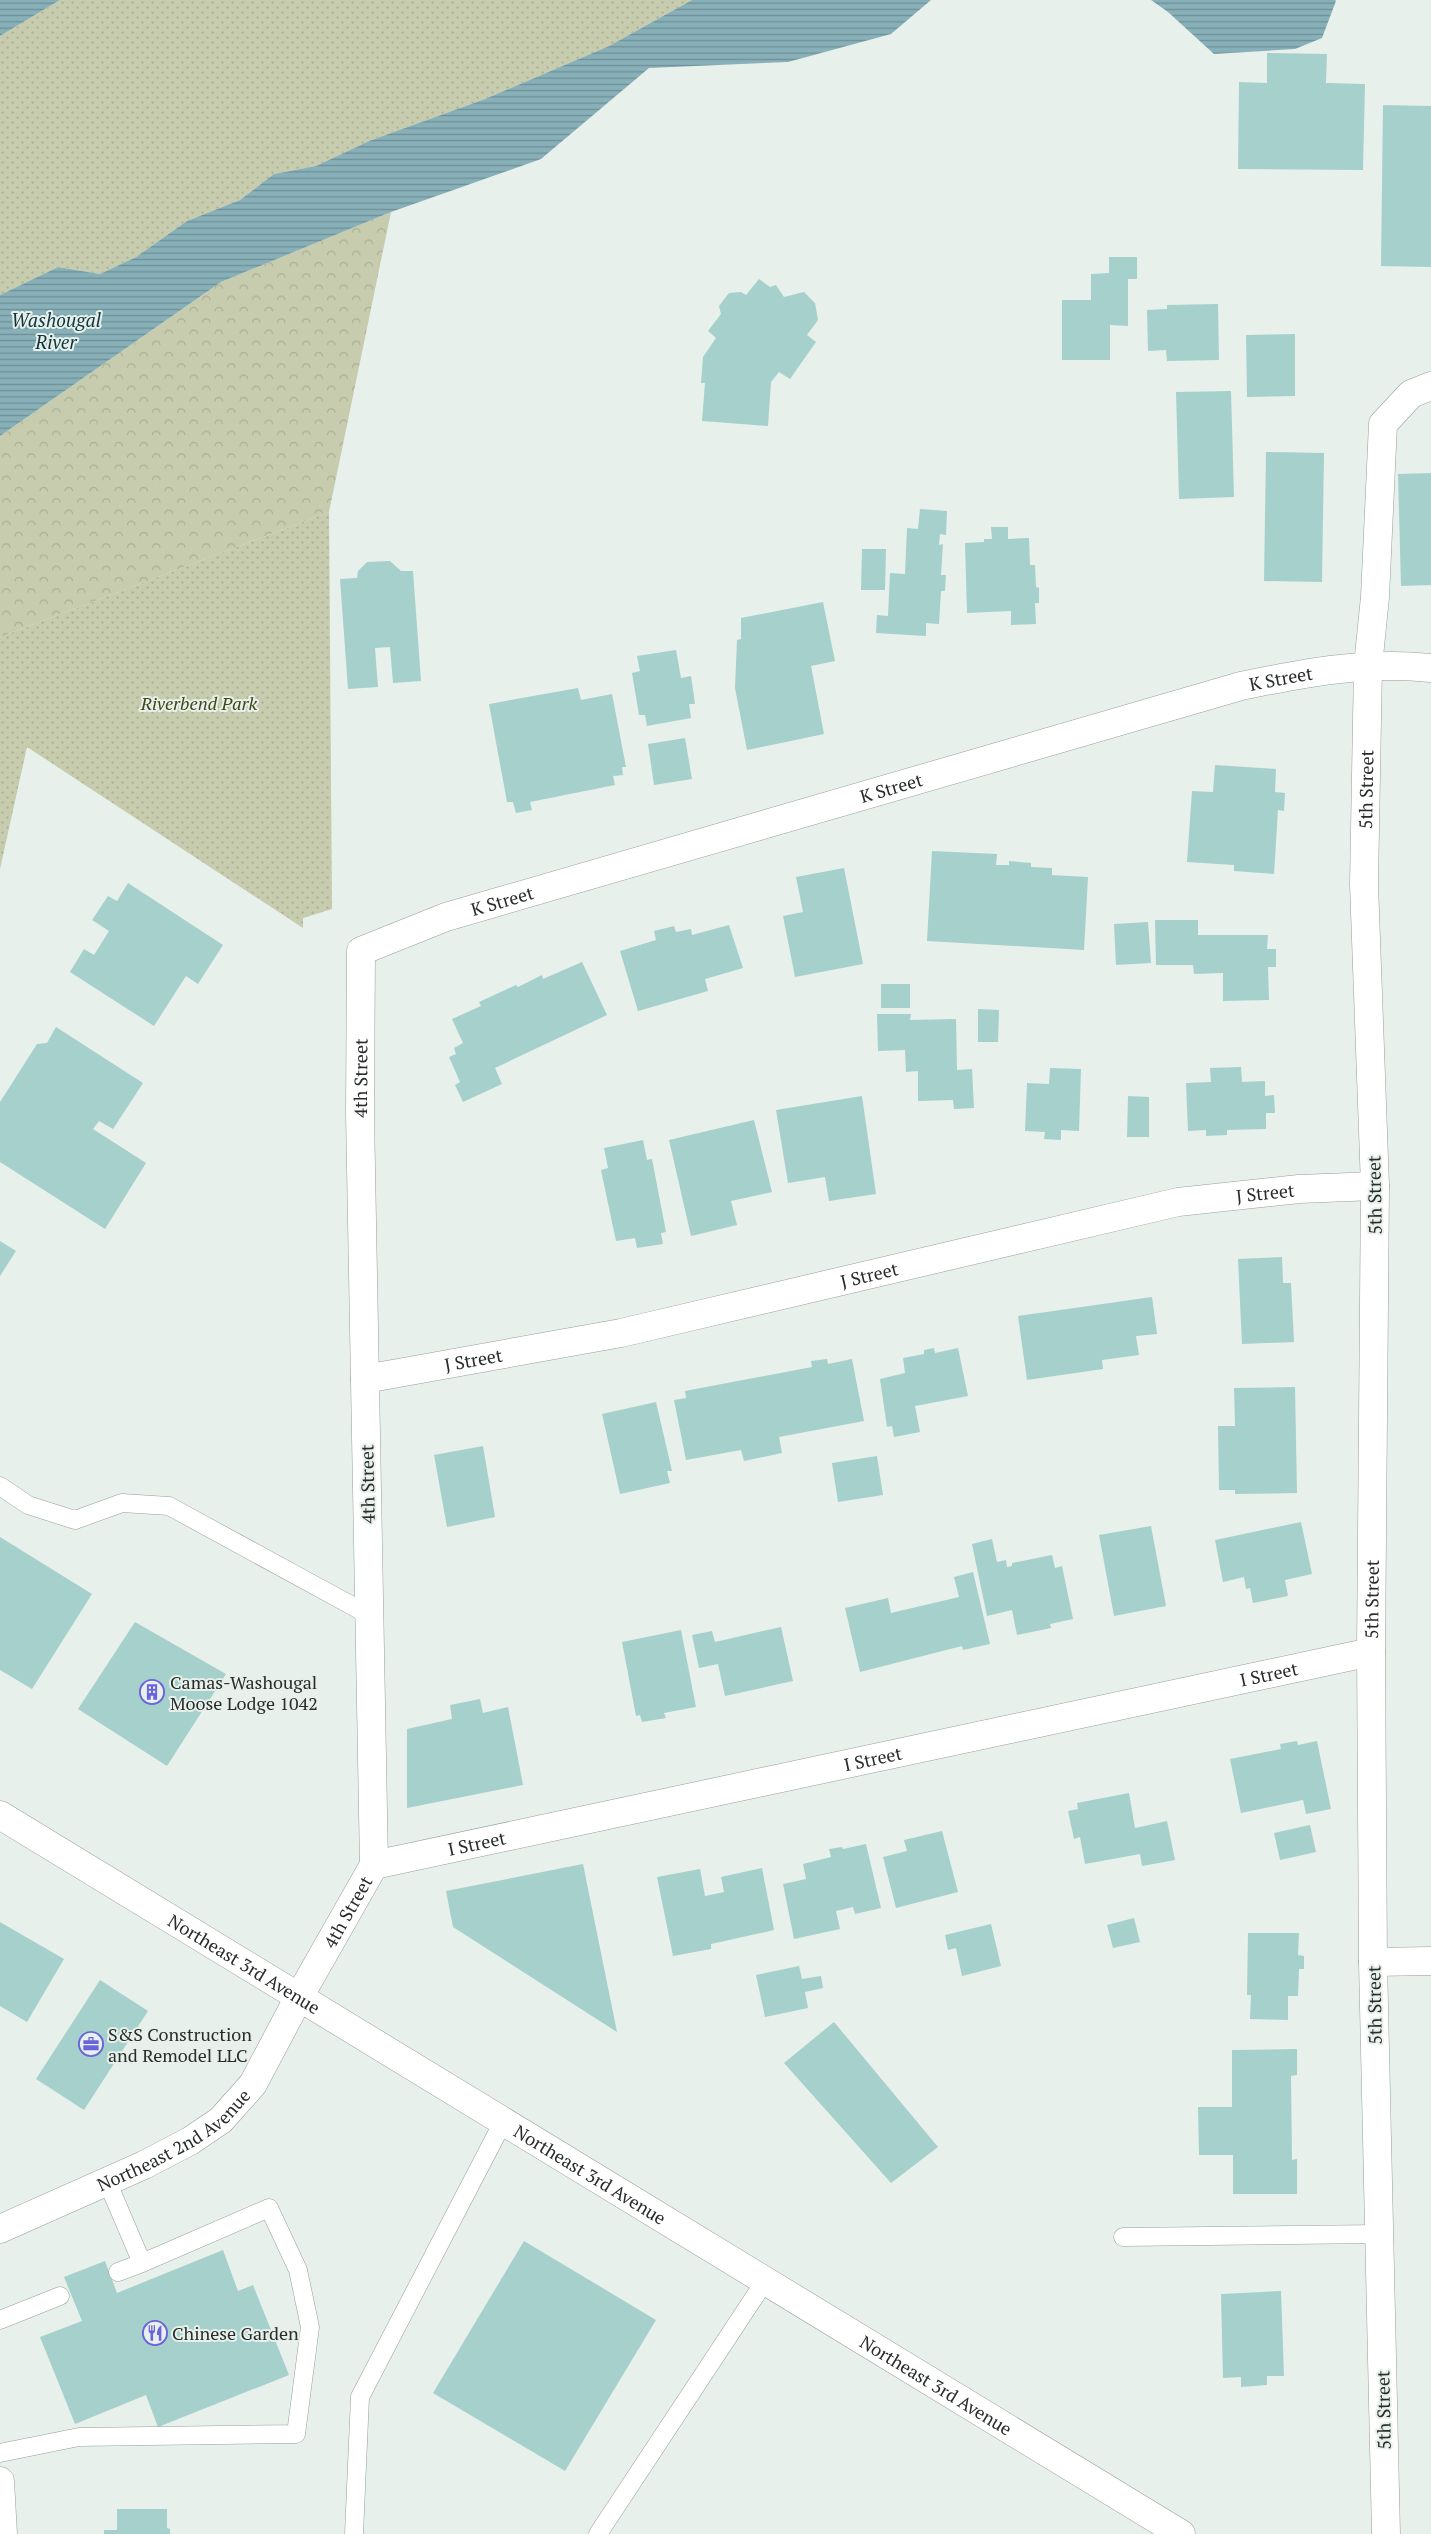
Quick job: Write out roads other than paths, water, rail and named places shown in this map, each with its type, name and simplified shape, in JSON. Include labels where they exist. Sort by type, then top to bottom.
[{"type":"street","name":"5th Street","points":[[1386,2534],[1373,1962],[1371,1652],[1375,1186],[1364,884],[1368,666],[1375,597],[1383,424],[1411,394],[1431,386]]},
{"type":"street","name":"K Street","points":[[361,951],[446,917],[1241,686],[1314,671],[1368,666],[1431,668]]},
{"type":"street","name":"4th Street","points":[[299,1997],[374,1865],[360,1114],[361,951]]},
{"type":"street","name":"J Street","points":[[365,1379],[621,1333],[1178,1202],[1299,1189],[1375,1186]]},
{"type":"street","name":"I Street","points":[[374,1865],[1371,1652]]},
{"type":"street","name":"Northeast 3rd Avenue","points":[[0,1815],[1181,2534]]},
{"type":"street","points":[[1373,1962],[1431,1961]]},
{"type":"street","name":"Northeast 2nd Avenue","points":[[0,2229],[190,2142],[221,2120],[253,2084],[299,1997]]},
{"type":"street","points":[[0,2480],[3,2534]]},
{"type":"lane","points":[[0,1486],[28,1505],[75,1520],[122,1503],[169,1506],[370,1615]]},
{"type":"lane","points":[[354,2534],[360,2397],[503,2122]]},
{"type":"lane","points":[[107,2181],[142,2263]]},
{"type":"lane","points":[[0,2453],[79,2437],[296,2434],[310,2327],[298,2270],[269,2208],[118,2272]]},
{"type":"lane","points":[[1123,2237],[1379,2234]]},
{"type":"lane","points":[[598,2534],[765,2281]]},
{"type":"lane","points":[[0,2320],[60,2296]]},
{"type":"water","points":[[0,0],[60,0],[0,36]]},
{"type":"water","name":"Washougal River","points":[[692,0],[931,0],[891,34],[788,62],[649,68],[541,159],[391,212],[221,282],[0,436],[0,295],[58,267],[100,274],[136,257],[187,221],[240,200],[274,174],[316,166],[369,141],[485,99],[609,46]]},
{"type":"water","points":[[1151,0],[1336,1],[1322,38],[1295,49],[1214,54],[1168,12]]},
{"type":"place","name":"Camas-Washougal Moose Lodge 1042","points":[[152,1692]]},
{"type":"place","name":"S&S Construction and Remodel LLC","points":[[91,2044]]},
{"type":"place","name":"Chinese Garden","points":[[155,2333]]},
{"type":"park label","name":"Riverbend Park","points":[[199,703]]}]
